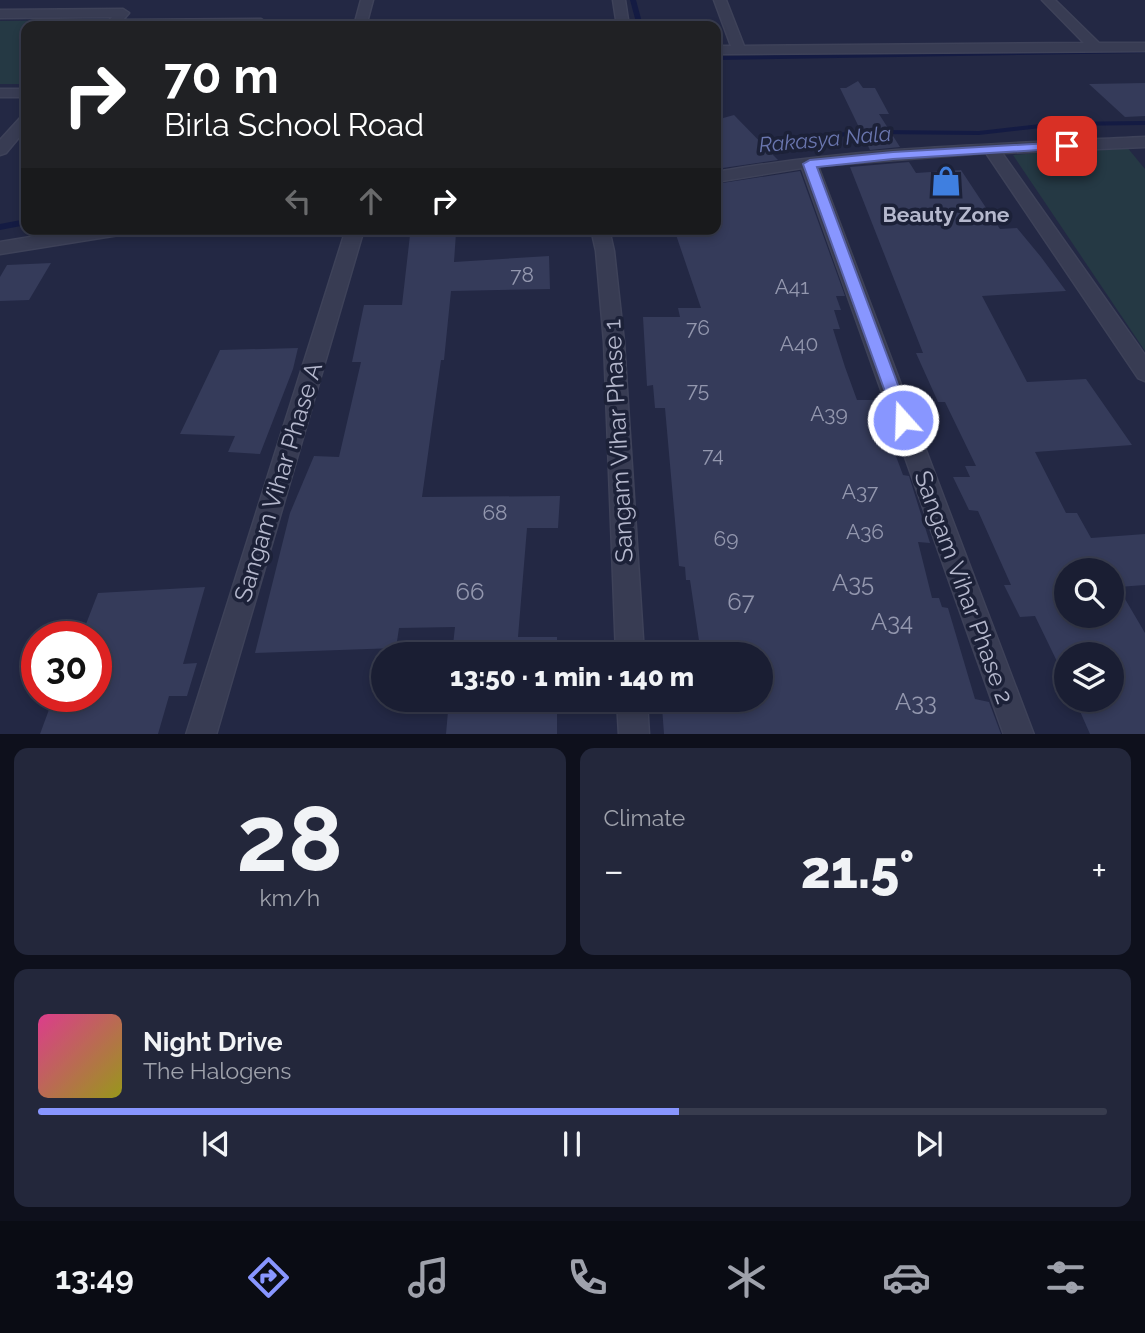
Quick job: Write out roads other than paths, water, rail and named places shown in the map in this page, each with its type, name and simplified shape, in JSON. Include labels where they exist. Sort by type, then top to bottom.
[{"type":"street","points":[[0,4],[5,0]]},
{"type":"street","points":[[116,21],[135,0]]},
{"type":"street","points":[[361,21],[367,0]]},
{"type":"street","points":[[619,0],[622,21]]},
{"type":"street","points":[[720,0],[739,50]]},
{"type":"street","points":[[1048,0],[1096,48]]},
{"type":"street","points":[[0,13],[124,13]]},
{"type":"street","points":[[721,50],[1145,47]]},
{"type":"street","points":[[0,93],[21,93]]},
{"type":"street","points":[[0,150],[21,126]]},
{"type":"street","points":[[721,176],[893,155],[1145,142]]},
{"type":"street","points":[[992,150],[1145,372]]},
{"type":"street","name":"Sangam Vihar Phase 2","points":[[810,164],[1019,734]]},
{"type":"street","points":[[0,248],[81,235]]},
{"type":"street","name":"Sangam Vihar Phase A","points":[[201,734],[353,235]]},
{"type":"street","name":"Sangam Vihar Phase 1","points":[[601,235],[614,342],[628,642]]},
{"type":"street","points":[[633,712],[634,734]]},
{"type":"waterway","points":[[633,0],[639,21]]},
{"type":"waterway","points":[[721,58],[1145,51]]},
{"type":"waterway","name":"Rakasya Nala","points":[[749,145],[779,139],[877,132],[979,133],[1059,124],[1145,123]]},
{"type":"waterway","name":"Rakasya Nala","points":[[0,227],[21,223]]},
{"type":"place","name":"Beauty Zone","points":[[946,181]]}]
